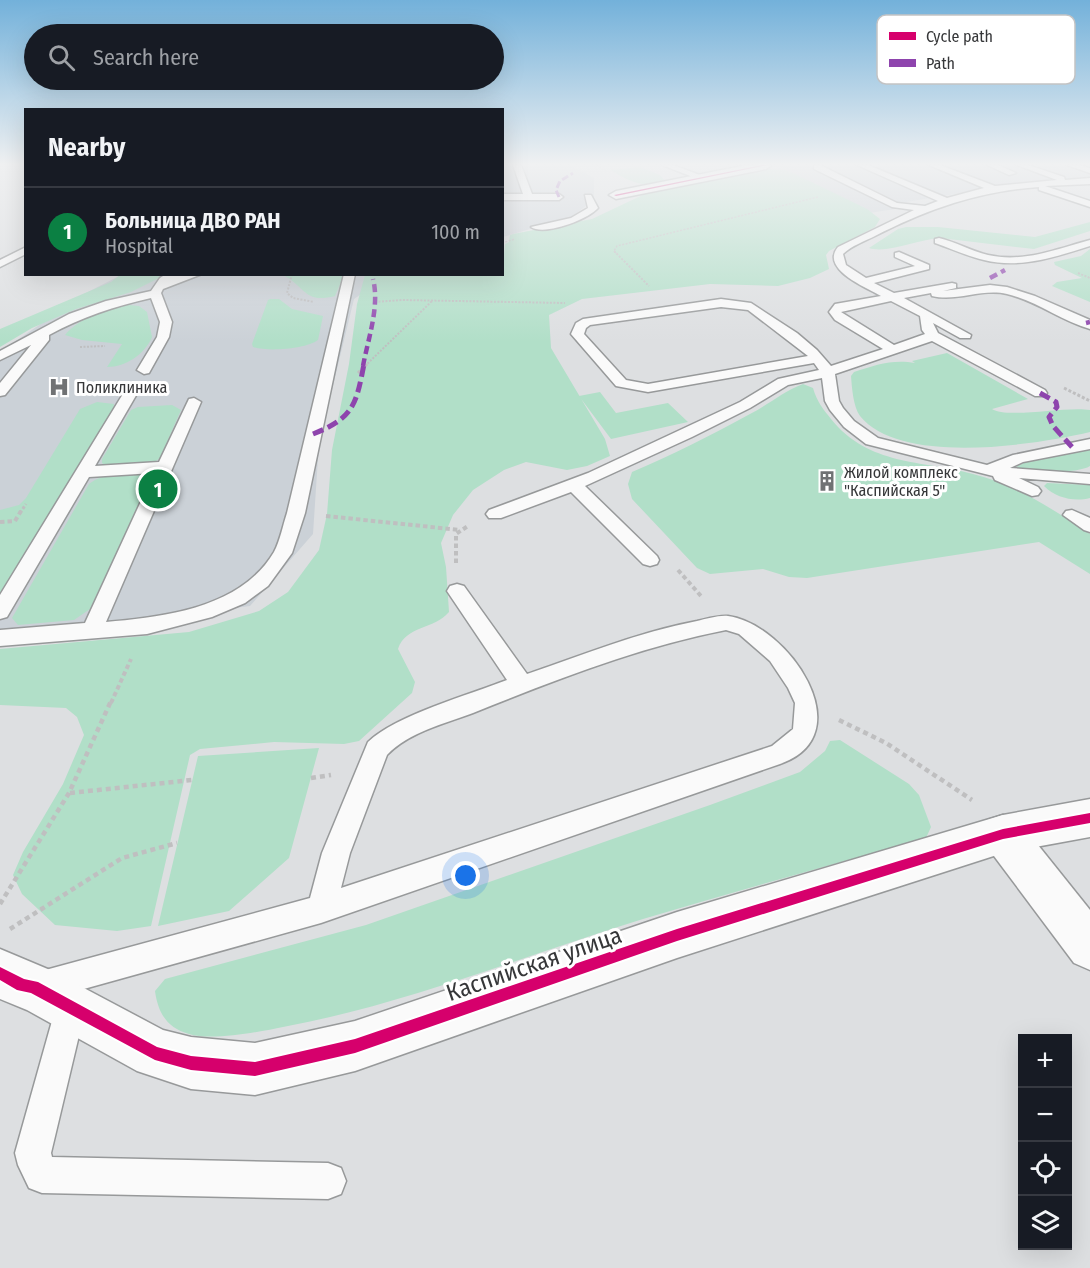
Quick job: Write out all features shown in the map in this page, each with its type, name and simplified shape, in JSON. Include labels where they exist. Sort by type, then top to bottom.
[{"type":"street","name":"Каспийская улица","points":[[28,974],[155,1053],[191,1064],[255,1069],[355,1046],[677,935],[993,820],[1090,818]]},
{"type":"street","points":[[993,820],[1090,947]]},
{"type":"lane","points":[[536,227],[551,224]]},
{"type":"lane","points":[[894,224],[842,249],[838,254],[838,260],[843,267],[864,282],[965,335]]},
{"type":"lane","points":[[939,240],[979,256],[1014,261],[1038,258],[1090,243]]},
{"type":"lane","points":[[0,264],[24,251]]},
{"type":"lane","points":[[864,282],[925,267],[899,255]]},
{"type":"lane","points":[[157,290],[164,280],[172,276]]},
{"type":"lane","points":[[0,356],[73,317],[157,290],[192,276]]},
{"type":"lane","points":[[0,638],[147,626],[205,612],[238,597],[261,581],[283,553],[296,513],[350,276]]},
{"type":"lane","points":[[892,349],[835,312],[839,307],[952,286]]},
{"type":"lane","points":[[921,292],[948,296],[988,289],[1007,290],[1090,325]]},
{"type":"lane","points":[[144,370],[163,337],[166,322],[157,290]]},
{"type":"lane","points":[[818,358],[648,388],[637,387],[621,383],[577,334],[577,330],[587,322],[721,303],[751,307],[807,346],[818,358],[828,372],[832,400],[837,410],[849,424],[872,441],[892,448],[990,471],[1090,479]]},
{"type":"lane","points":[[926,315],[928,330],[933,336],[1040,393]]},
{"type":"lane","points":[[0,392],[48,332]]},
{"type":"lane","points":[[495,514],[574,485],[687,434],[783,382],[828,372],[933,336]]},
{"type":"lane","points":[[0,612],[86,472],[131,392]]},
{"type":"lane","points":[[92,631],[194,402]]},
{"type":"lane","points":[[990,471],[1018,458],[1090,444]]},
{"type":"lane","points":[[86,472],[165,467]]},
{"type":"lane","points":[[990,471],[1032,491]]},
{"type":"lane","points":[[574,485],[650,560]]},
{"type":"lane","points":[[1072,515],[1090,526]]},
{"type":"lane","points":[[457,591],[522,684]]},
{"type":"lane","points":[[321,909],[336,853],[377,749],[388,738],[408,728],[522,684],[673,633],[726,623],[746,628],[778,655],[798,685],[806,703],[805,733],[780,754],[321,909],[28,974],[33,1153],[42,1175],[328,1181]]},
{"type":"path","points":[[630,267],[614,251],[617,246],[707,224]]},
{"type":"path","points":[[291,276],[287,293],[293,298],[308,302]]},
{"type":"path","points":[[360,372],[433,300]]},
{"type":"path","points":[[375,302],[433,300],[566,303]]},
{"type":"path","points":[[1076,394],[1090,401]]},
{"type":"path","points":[[457,591],[456,534],[495,514]]},
{"type":"path","points":[[347,518],[460,530]]},
{"type":"path","points":[[0,522],[22,520]]},
{"type":"path","points":[[0,904],[69,793],[147,626]]},
{"type":"path","points":[[806,703],[886,743],[993,820]]},
{"type":"path","points":[[69,793],[192,780]]},
{"type":"path","points":[[28,974],[122,858],[177,843]]},
{"type":"shaded area","points":[[504,224],[547,224],[504,237]]},
{"type":"shaded area","points":[[119,276],[388,276],[354,299],[319,443],[313,534],[250,606],[0,638],[0,352],[84,294]]},
{"type":"green space","points":[[565,224],[877,224],[829,251],[826,255],[829,269],[810,278],[778,286],[710,284],[582,299],[549,315],[551,348],[605,439],[610,456],[587,466],[567,470],[526,462],[504,470],[473,490],[453,515],[441,543],[446,567],[449,612],[436,622],[414,631],[402,641],[398,649],[415,682],[412,693],[359,741],[344,744],[274,742],[200,749],[190,755],[151,926],[117,931],[55,925],[22,894],[13,875],[23,852],[63,784],[84,735],[77,717],[66,708],[0,705],[0,649],[189,632],[259,611],[288,592],[319,550],[327,514],[332,450],[349,364],[357,304],[365,276],[504,276],[505,244],[509,242],[510,235]]},
{"type":"green space","points":[[1082,224],[1090,224],[1090,231],[1034,249],[940,238],[894,248],[869,248],[898,229],[906,227],[938,227],[1035,237]]},
{"type":"green space","points":[[1090,249],[1090,302],[1052,286],[1057,282],[1082,278],[1055,265],[1054,262],[1081,256]]},
{"type":"green space","points":[[119,276],[163,276],[131,292],[76,309],[32,328],[0,347],[0,329],[111,282]]},
{"type":"green space","points":[[285,276],[343,276],[335,296],[325,298],[311,296]]},
{"type":"green space","points":[[270,299],[279,299],[292,309],[323,316],[318,340],[305,346],[287,349],[253,347],[252,344]]},
{"type":"green space","points":[[129,305],[139,306],[147,312],[152,337],[145,349],[128,362],[107,367],[122,344],[82,340],[65,335],[78,323],[94,314]]},
{"type":"green space","points":[[947,353],[1028,399],[992,409],[1010,413],[1090,410],[1090,432],[1004,446],[969,448],[936,446],[905,441],[879,432],[860,416],[852,391],[851,376],[854,372],[892,362],[915,363],[912,361]]},
{"type":"green space","points":[[803,384],[813,388],[818,401],[831,419],[846,434],[862,445],[897,459],[989,478],[1034,499],[1090,534],[1090,574],[1039,542],[807,578],[789,577],[763,569],[710,574],[697,568],[632,499],[628,484],[632,472],[707,437]]},
{"type":"green space","points":[[600,392],[616,413],[668,403],[688,422],[611,439],[579,396]]},
{"type":"green space","points":[[97,402],[114,404],[113,410],[0,593],[0,510],[19,505],[26,498],[80,409]]},
{"type":"green space","points":[[172,405],[181,410],[160,458],[153,463],[107,466],[102,463],[102,459],[131,410],[138,407]]},
{"type":"green space","points":[[1090,448],[1090,466],[1084,469],[1053,472],[1016,467],[1027,461]]},
{"type":"green space","points":[[145,473],[151,475],[150,480],[90,609],[74,620],[18,625],[12,618],[89,484],[102,477]]},
{"type":"green space","points":[[1047,483],[1090,485],[1090,498],[1072,499],[1060,496],[1044,486]]},
{"type":"green space","points":[[840,740],[909,784],[919,795],[931,827],[926,838],[643,919],[420,992],[329,1017],[273,1029],[210,1037],[189,1034],[175,1028],[165,1019],[158,1006],[155,991],[165,979],[366,925],[710,805],[800,772],[825,751],[830,741]]},
{"type":"green space","points":[[319,748],[289,858],[229,911],[158,926],[198,756]]},
{"type":"marked path","points":[[990,278],[1005,270]]},
{"type":"marked path","points":[[313,434],[335,425],[349,414],[360,385],[375,302],[376,291],[373,279]]},
{"type":"marked path","points":[[1086,323],[1090,322]]},
{"type":"marked path","points":[[1040,393],[1056,402],[1057,407],[1049,417],[1053,426],[1072,447]]},
{"type":"cycle path","points":[[0,973],[22,985],[33,987],[155,1053],[191,1063],[255,1069],[355,1046],[677,935],[1003,834],[1090,818]]},
{"type":"place","name":"Поликлиника","points":[[59,387]]},
{"type":"place","name":"Жилой комплекс \"Каспийская 5\"","points":[[827,481]]},
{"type":"place","name":"Больница ДВО РАН","points":[[158,489]]}]
